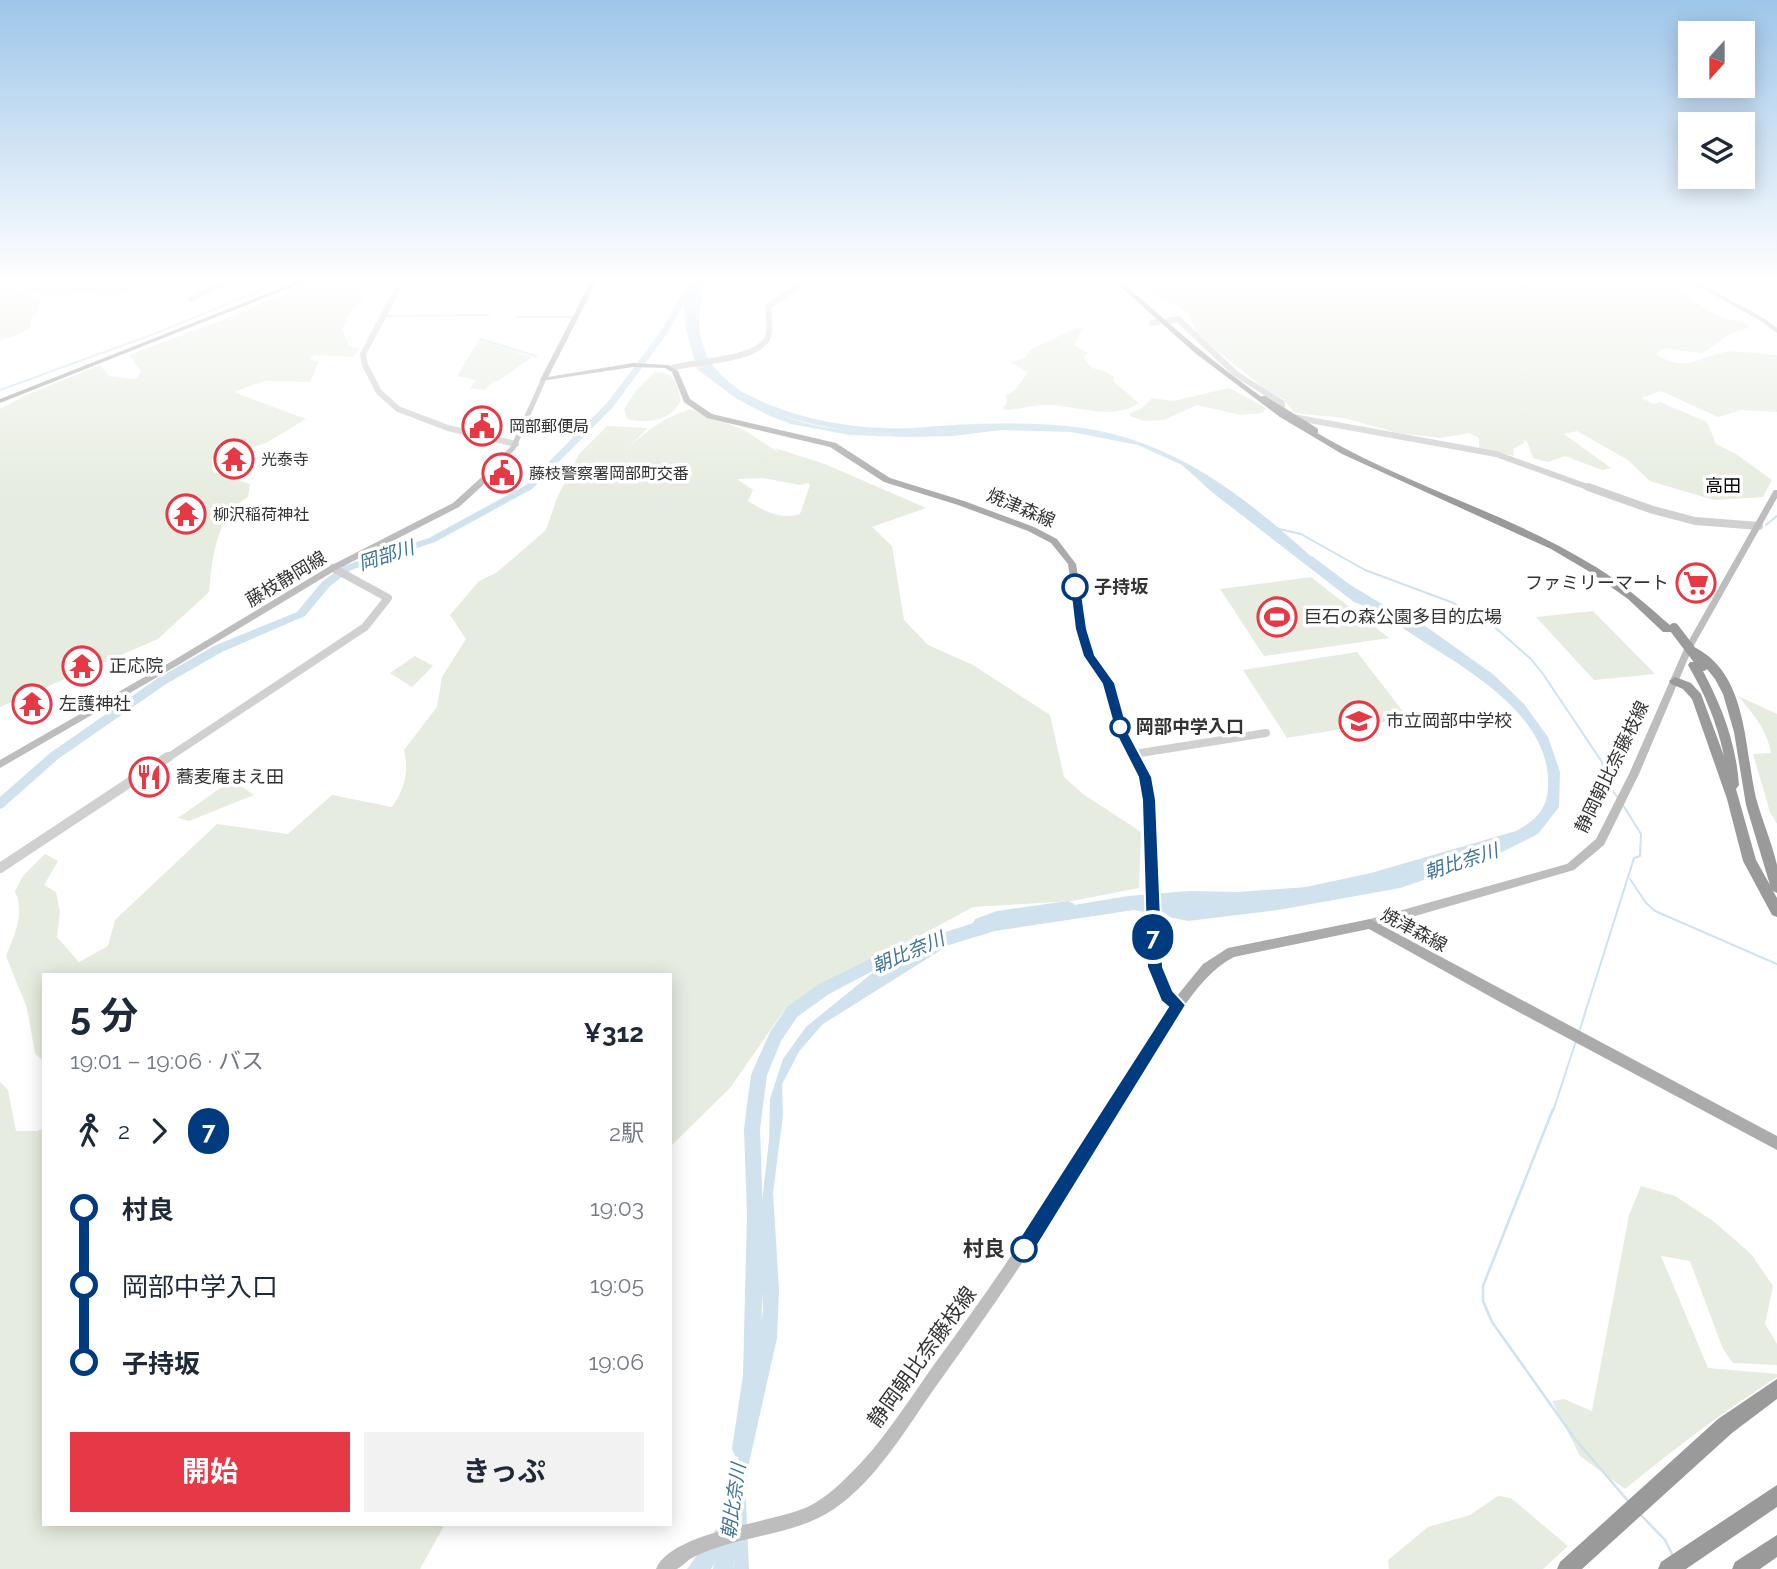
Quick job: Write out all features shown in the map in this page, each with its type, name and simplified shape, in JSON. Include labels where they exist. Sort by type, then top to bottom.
[{"type":"highway","points":[[0,400],[115,354]]},
{"type":"highway","points":[[0,400],[117,354]]},
{"type":"highway","points":[[1199,354],[1262,401],[1312,432],[1401,478],[1542,536],[1589,563],[1670,628],[1723,707],[1777,887]]},
{"type":"highway","points":[[1204,354],[1262,401]]},
{"type":"highway","points":[[1688,649],[1708,662],[1726,685],[1740,731],[1749,793]]},
{"type":"highway","points":[[1698,666],[1718,717],[1731,764],[1733,799]]},
{"type":"highway","points":[[1675,681],[1687,686],[1697,697],[1733,799],[1750,861],[1777,911]]},
{"type":"highway","points":[[1567,1569],[1725,1426],[1777,1388]]},
{"type":"highway","points":[[1668,1569],[1777,1495]]},
{"type":"highway","points":[[1742,1569],[1770,1550]]},
{"type":"main road","points":[[543,380],[556,354]]},
{"type":"main road","points":[[543,380],[637,365],[671,368]]},
{"type":"main road","name":"焼津森線","points":[[671,368],[687,400],[710,416],[833,445],[887,481],[961,503],[1031,529],[1054,541],[1072,564],[1083,636],[1090,656],[1108,683],[1122,734],[1134,754],[1148,790],[1153,937],[1158,979],[1167,996],[1178,1005],[1200,973],[1219,958],[1232,952],[1370,924],[1777,1143]]},
{"type":"main road","name":"藤枝静岡線","points":[[0,764],[335,569],[456,505],[488,475],[516,443],[543,380]]},
{"type":"main road","name":"静岡朝比奈藤枝線","points":[[1370,924],[1570,867],[1600,842],[1688,649],[1777,492]]},
{"type":"main road","name":"静岡朝比奈藤枝線","points":[[664,1569],[688,1551],[783,1523],[829,1503],[864,1469],[981,1314],[1079,1166],[1178,1005]]},
{"type":"street","points":[[363,354],[362,361],[377,390],[390,404],[402,411],[516,443]]},
{"type":"street","points":[[671,368],[741,354]]},
{"type":"street","points":[[1215,354],[1236,374],[1282,403],[1282,415],[1496,454],[1653,510],[1695,521],[1759,526]]},
{"type":"street","points":[[0,868],[358,633],[378,614],[388,598],[335,569]]},
{"type":"street","points":[[1134,754],[1266,733]]},
{"type":"shaded area","points":[[355,354],[353,357],[314,355],[310,360],[319,361],[310,382],[264,381],[234,392],[306,419],[266,443],[212,459],[213,472],[250,484],[248,497],[237,505],[222,526],[214,552],[209,592],[158,639],[0,707],[0,409],[100,365],[109,376],[136,379],[141,371],[129,355]]},
{"type":"shaded area","points":[[470,354],[523,354],[532,357],[498,381],[493,381],[485,390],[470,388],[477,380],[457,376]]},
{"type":"shaded area","points":[[1028,354],[1086,354],[1083,357],[1092,368],[1114,377],[1113,381],[1139,403],[1105,412],[1056,405],[1006,410],[1003,408],[1007,403],[1006,396],[1016,389],[1028,372],[1010,362],[1026,358]]},
{"type":"shaded area","points":[[1222,354],[1656,354],[1676,363],[1691,362],[1714,354],[1777,355],[1777,412],[1741,410],[1718,417],[1661,391],[1642,398],[1653,404],[1660,402],[1707,422],[1716,444],[1736,454],[1772,480],[1763,497],[1714,500],[1650,481],[1628,460],[1577,431],[1564,434],[1611,468],[1602,470],[1565,456],[1548,462],[1533,458],[1527,441],[1520,439],[1525,442],[1513,449],[1514,456],[1479,448],[1479,438],[1469,433],[1440,438],[1398,433],[1344,418],[1295,413],[1283,399],[1265,389]]},
{"type":"shaded area","points":[[655,372],[671,376],[681,400],[677,407],[665,417],[651,421],[627,419],[624,409],[636,391]]},
{"type":"shaded area","points":[[1229,388],[1266,408],[1263,413],[1240,415],[1197,405],[1164,420],[1144,421],[1130,416],[1130,413],[1142,408],[1152,398],[1173,401]]},
{"type":"shaded area","points":[[691,409],[744,430],[778,452],[775,448],[825,464],[926,508],[872,527],[892,546],[904,620],[928,645],[973,665],[1050,715],[1064,777],[1083,794],[1141,832],[1139,888],[1072,901],[973,907],[785,1009],[730,1088],[672,1145],[672,973],[42,973],[42,1060],[35,1053],[27,1008],[6,956],[18,924],[19,908],[15,891],[23,876],[45,854],[58,861],[44,885],[56,892],[60,912],[57,937],[79,962],[108,946],[115,920],[217,824],[288,834],[332,795],[392,807],[405,780],[404,750],[437,707],[442,677],[466,639],[450,615],[479,581],[496,573],[546,530],[557,498],[579,454],[607,426],[648,428],[624,451],[672,416]],"holes":[[[763,478],[800,485],[810,485],[800,514],[786,516],[766,511],[748,501],[753,490],[737,479]]]},
{"type":"shaded area","points":[[1311,577],[1389,638],[1264,656],[1220,589]]},
{"type":"shaded area","points":[[1593,611],[1655,674],[1594,680],[1536,617]]},
{"type":"shaded area","points":[[1357,652],[1408,718],[1287,738],[1243,670]]},
{"type":"shaded area","points":[[415,656],[433,666],[412,687],[390,673]]},
{"type":"shaded area","points":[[1738,696],[1777,714],[1777,824],[1770,812],[1753,754],[1771,753],[1767,737],[1759,722]]},
{"type":"shaded area","points":[[232,780],[254,795],[189,821],[178,818]]},
{"type":"shaded area","points":[[0,1082],[8,1090],[16,1131],[42,1129],[42,1526],[444,1526],[420,1569],[0,1569]]},
{"type":"shaded area","points":[[1641,1186],[1675,1196],[1713,1221],[1751,1254],[1773,1286],[1765,1324],[1777,1344],[1777,1365],[1733,1363],[1723,1349],[1690,1261],[1661,1256],[1708,1368],[1777,1374],[1777,1377],[1662,1459],[1625,1489],[1580,1456],[1552,1401],[1564,1399],[1592,1411],[1629,1215]]},
{"type":"shaded area","points":[[1498,1496],[1511,1498],[1568,1546],[1543,1569],[1389,1569],[1388,1560],[1428,1527],[1470,1515]]},
{"type":"water","points":[[693,354],[707,354],[723,377],[752,399],[780,415],[810,424],[888,434],[909,428],[961,425],[1066,426],[1113,434],[1183,461],[1244,501],[1357,598],[1375,606],[1397,610],[1421,623],[1494,675],[1524,704],[1548,737],[1560,772],[1559,807],[1538,834],[1494,856],[1400,888],[1278,910],[1188,921],[1134,910],[995,931],[949,945],[823,1024],[800,1050],[782,1084],[783,1115],[773,1193],[779,1289],[777,1338],[745,1481],[749,1569],[733,1569],[735,1559],[718,1558],[711,1569],[687,1569],[722,1521],[744,1436],[763,1311],[759,1228],[769,1140],[770,1099],[783,1059],[806,1027],[908,944],[983,920],[1128,896],[1306,887],[1371,873],[1516,831],[1541,811],[1547,798],[1548,781],[1545,758],[1535,736],[1504,699],[1464,667],[1373,610],[1354,602],[1212,492],[1182,465],[1138,445],[1071,432],[1001,430],[953,436],[908,437],[850,435],[791,424],[737,399],[697,369]]},
{"type":"waterway","points":[[0,390],[98,354]]},
{"type":"waterway","points":[[530,354],[536,356]]},
{"type":"waterway","name":"岡部川","points":[[0,804],[54,756],[162,681],[218,649],[301,614],[326,584],[347,568],[432,540],[529,487],[610,405],[648,354]]},
{"type":"waterway","name":"朝比奈川","points":[[739,394],[779,412],[824,424],[870,431],[914,431]]},
{"type":"waterway","points":[[1766,525],[1777,516]]},
{"type":"waterway","points":[[1275,528],[1301,534],[1365,570],[1451,602],[1490,623],[1531,659],[1543,674],[1602,762],[1607,783],[1618,798]]},
{"type":"waterway","name":"朝比奈川","points":[[1312,559],[1345,586],[1391,614]]},
{"type":"waterway","points":[[1579,1032],[1634,858],[1640,856],[1641,834],[1623,805]]},
{"type":"waterway","points":[[1630,879],[1646,903],[1655,911],[1777,964]]},
{"type":"waterway","name":"朝比奈川","points":[[980,923],[997,917],[1068,907]]},
{"type":"waterway","name":"朝比奈川","points":[[742,1449],[752,1375],[755,1215],[752,1129],[759,1075],[775,1037],[792,1012],[824,989],[883,959],[910,949]]},
{"type":"waterway","points":[[1553,1111],[1576,1041]]},
{"type":"waterway","points":[[1553,1109],[1483,1286],[1483,1301],[1492,1322],[1575,1439],[1629,1502]]},
{"type":"waterway","points":[[1640,1514],[1665,1540],[1673,1556]]},
{"type":"waterway","name":"朝比奈川","points":[[723,1569],[728,1543]]},
{"type":"bus line","name":"7","points":[[1024,1249],[1079,1166],[1178,1005],[1167,996],[1155,967],[1149,800],[1145,777],[1122,734],[1113,694],[1090,656],[1081,629],[1075,587]]},
{"type":"place","name":"岡部郵便局","points":[[482,426]]},
{"type":"place","name":"光泰寺","points":[[234,459]]},
{"type":"place","name":"藤枝警察署岡部町交番","points":[[502,473]]},
{"type":"place","name":"柳沢稲荷神社","points":[[186,514]]},
{"type":"place","name":"ファミリーマート","points":[[1696,583]]},
{"type":"place","name":"子持坂","points":[[1075,587]]},
{"type":"place","name":"巨石の森公園多目的広場","points":[[1277,617]]},
{"type":"place","name":"正応院","points":[[82,666]]},
{"type":"place","name":"左護神社","points":[[32,704]]},
{"type":"place","name":"市立岡部中学校","points":[[1359,721]]},
{"type":"place","name":"岡部中学入口","points":[[1120,727]]},
{"type":"place","name":"蕎麦庵まえ田","points":[[149,777]]},
{"type":"place","name":"村良","points":[[1024,1249]]},
{"type":"district","name":"高田","points":[[1723,486]]}]
